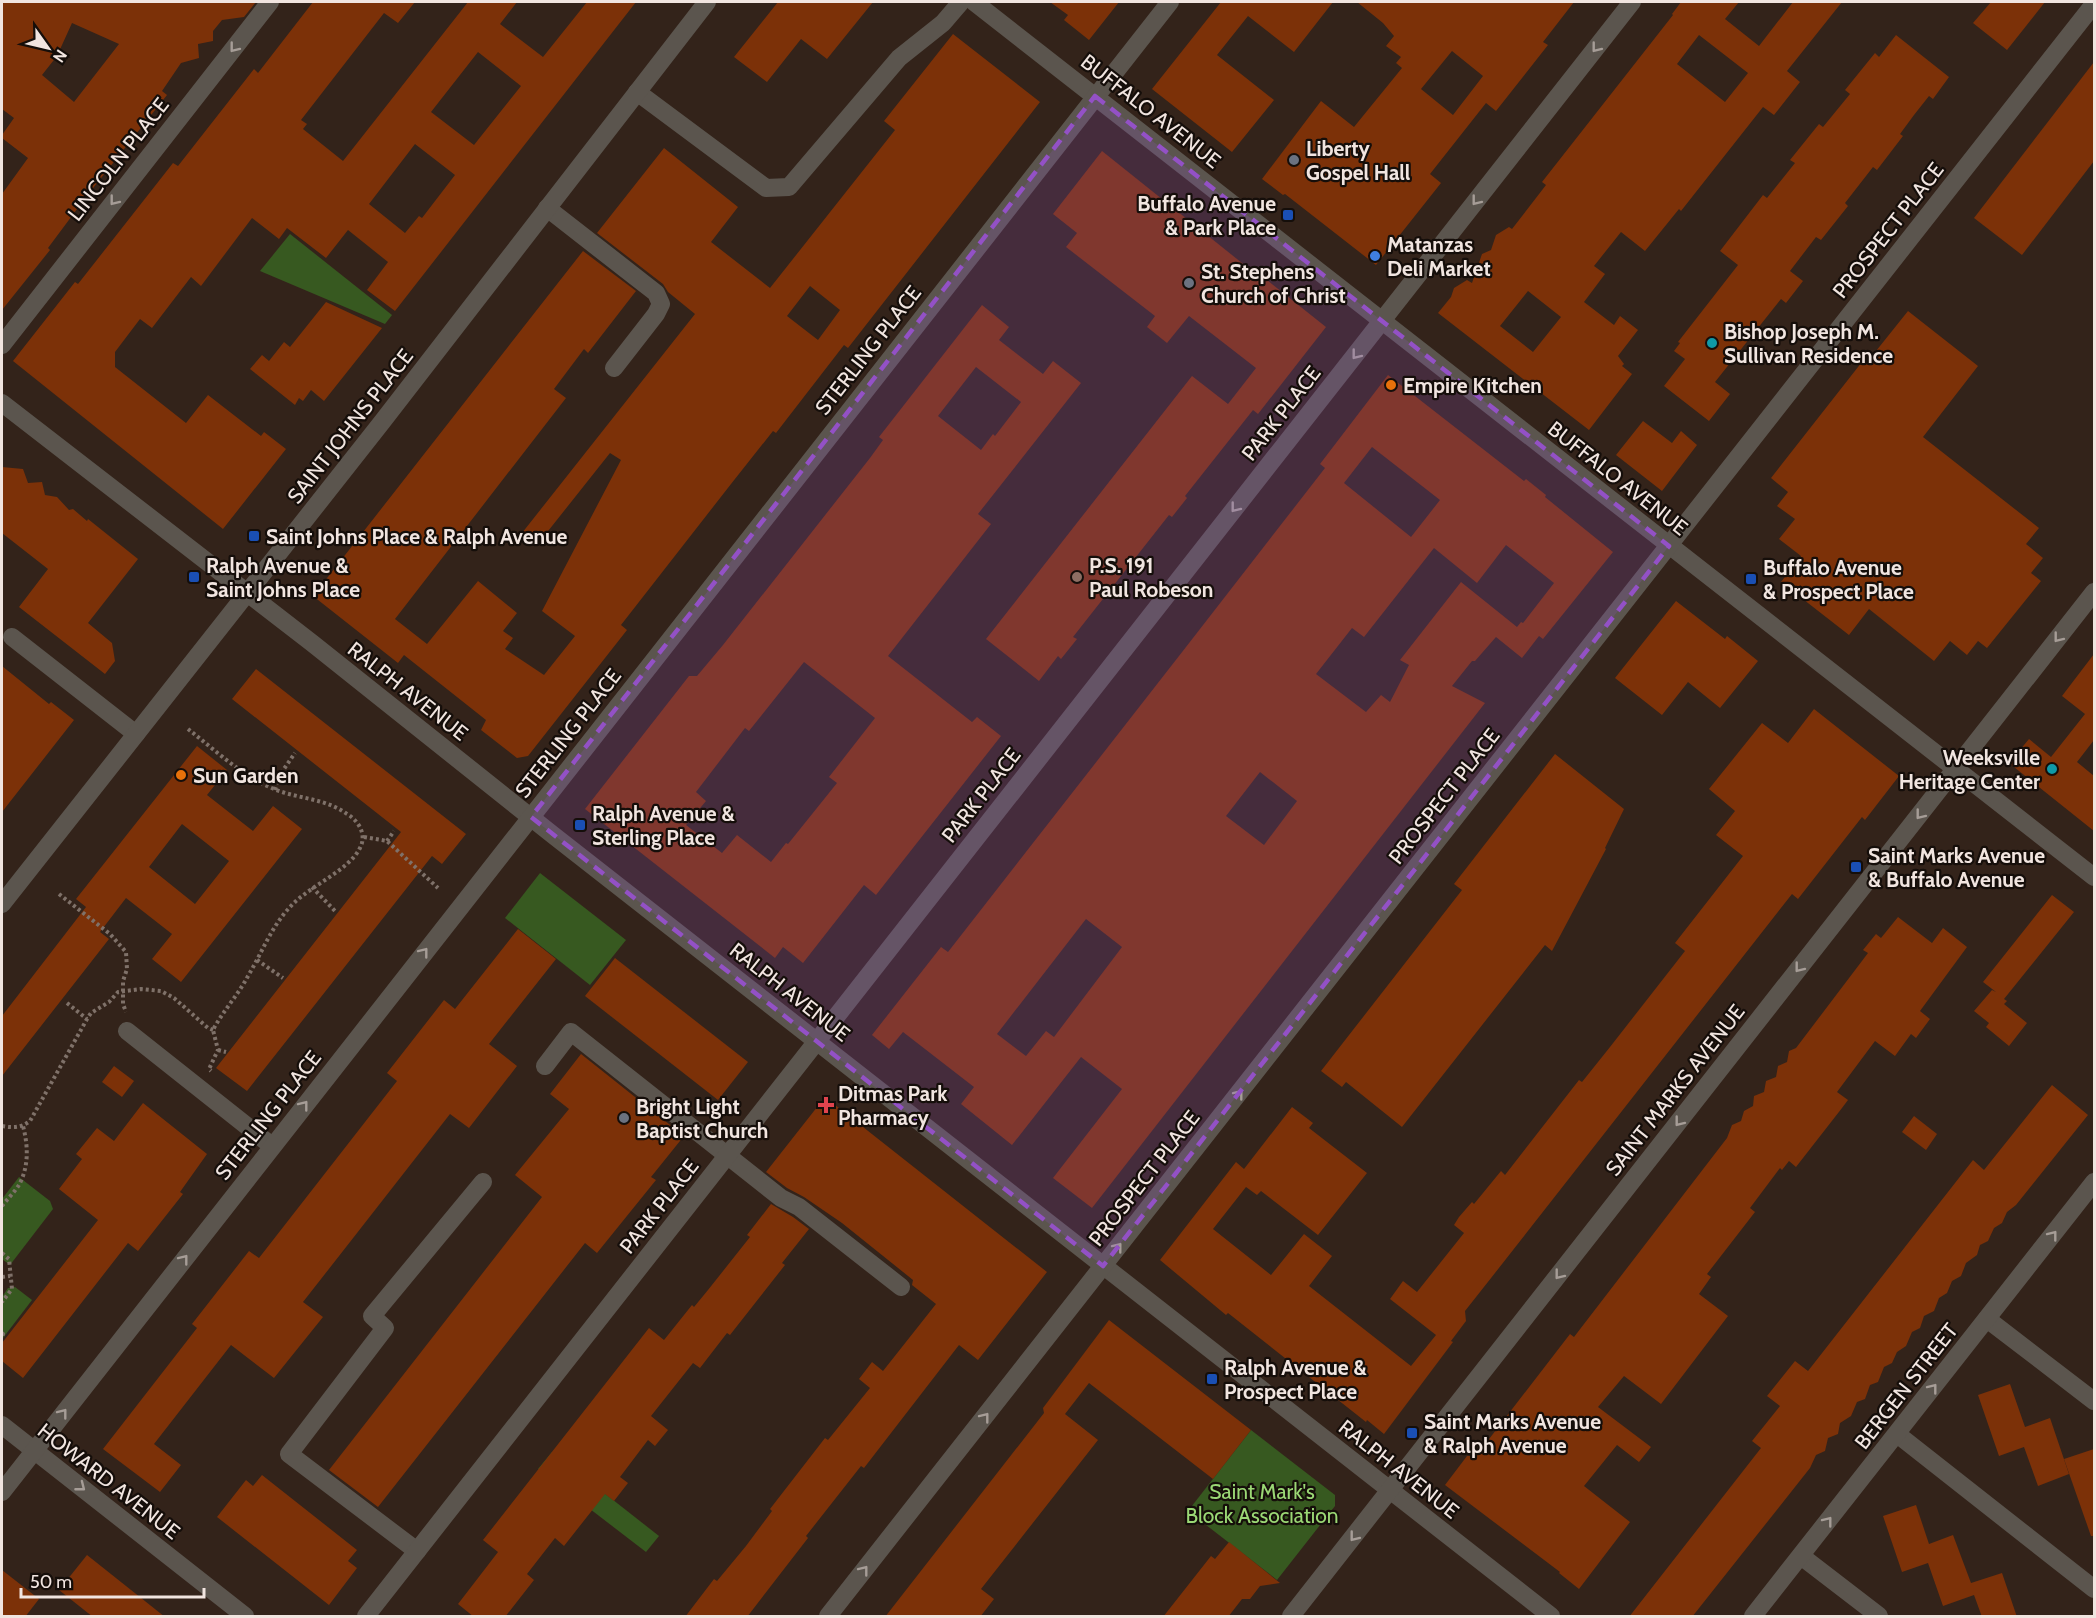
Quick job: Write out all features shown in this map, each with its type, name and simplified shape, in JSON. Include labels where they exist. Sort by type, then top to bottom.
[{"type":"street","name":"LINCOLN PLACE","points":[[2,345],[270,2]]},
{"type":"street","name":"SAINT JOHNS PLACE","points":[[2,904],[247,594],[707,2]]},
{"type":"street","points":[[637,92],[766,188],[789,187],[899,58],[943,23],[961,2]]},
{"type":"street","name":"BUFFALO AVENUE","points":[[974,2],[2094,877]]},
{"type":"street","name":"STERLING PLACE","points":[[2,1492],[1170,2]]},
{"type":"street","name":"PARK PLACE","points":[[366,1617],[1632,2]]},
{"type":"street","name":"PROSPECT PLACE","points":[[828,1617],[2094,3]]},
{"type":"street","points":[[548,208],[656,293],[661,304],[656,314],[614,368]]},
{"type":"street","name":"RALPH AVENUE","points":[[2,403],[1551,1617]]},
{"type":"street","name":"SAINT MARKS AVENUE","points":[[1292,1617],[2094,592]]},
{"type":"street","points":[[12,637],[136,734]]},
{"type":"street","points":[[127,1031],[272,1146]]},
{"type":"street","points":[[545,1066],[571,1032],[781,1198],[799,1207],[901,1287]]},
{"type":"street","points":[[417,1551],[289,1454],[385,1329],[372,1316],[483,1182]]},
{"type":"street","name":"BERGEN STREET","points":[[1753,1617],[2094,1182]]},
{"type":"street","points":[[1987,1319],[2094,1401]]},
{"type":"street","name":"HOWARD AVENUE","points":[[2,1425],[245,1617]]},
{"type":"street","points":[[1897,1434],[2094,1589]]},
{"type":"street","points":[[1801,1556],[1879,1617]]},
{"type":"path","points":[[188,729],[235,766],[275,790],[341,810],[356,821],[363,837],[361,846],[348,864],[312,887],[293,904],[264,942],[257,960],[237,995],[213,1029],[218,1050],[209,1070],[218,1076]]},
{"type":"path","points":[[275,790],[279,776],[295,753]]},
{"type":"path","points":[[387,841],[394,831]]},
{"type":"path","points":[[363,837],[387,841],[438,888]]},
{"type":"path","points":[[312,887],[335,911]]},
{"type":"path","points":[[59,894],[121,945],[126,952],[127,969],[123,1004],[127,1016],[127,1031]]},
{"type":"path","points":[[257,960],[283,978]]},
{"type":"path","points":[[2,1126],[14,1128],[30,1121],[91,1013],[109,1002],[118,992],[141,989],[160,991],[174,998],[208,1028],[213,1029]]},
{"type":"path","points":[[67,1003],[87,1019]]},
{"type":"path","points":[[218,1050],[226,1052]]},
{"type":"path","points":[[2,1206],[20,1184],[27,1157],[27,1142],[23,1126]]},
{"type":"path","points":[[2,1253],[9,1259],[12,1289],[2,1302]]},
{"type":"path","points":[[2,1277],[10,1276]]},
{"type":"highlighted area","points":[[1095,96],[1669,546],[1103,1266],[531,817]]},
{"type":"green space","points":[[290,234],[392,315],[385,324],[260,271]]},
{"type":"green space","points":[[540,873],[626,940],[590,985],[505,918]]},
{"type":"green space","points":[[19,1177],[50,1201],[53,1209],[10,1265],[2,1259],[2,1199]]},
{"type":"green space","points":[[15,1287],[32,1300],[3,1338],[2,1297],[8,1288]]},
{"type":"green space","name":"Saint Mark's Block Association","points":[[1251,1430],[1335,1495],[1335,1506],[1277,1580],[1188,1511]]},
{"type":"green space","points":[[552,1452],[659,1536],[646,1552],[538,1469]]},
{"type":"building","points":[[2,2],[256,2],[244,17],[222,20],[213,31],[213,41],[198,44],[199,58],[181,63],[162,91],[167,95],[86,197],[48,248],[50,250],[2,310],[2,194],[28,158],[2,138],[14,118],[2,109]],"holes":[[[72,23],[119,44],[74,102],[42,75],[57,56]]]},
{"type":"building","points":[[313,2],[415,2],[398,23],[384,13],[301,120],[307,124],[303,129],[343,161],[468,2],[517,2],[500,24],[543,57],[587,2],[636,2],[395,311],[367,290],[388,262],[348,230],[326,258],[287,228],[279,239],[252,218],[201,286],[191,277],[152,328],[140,319],[115,352],[115,367],[186,423],[208,395],[261,436],[264,432],[286,449],[223,529],[13,361],[75,282],[78,284],[173,163],[178,166],[254,69],[258,73]],"holes":[[[478,52],[521,86],[474,145],[431,112]],[[415,144],[455,175],[422,218],[419,216],[405,233],[369,204]]]},
{"type":"building","points":[[778,2],[873,2],[827,59],[801,39],[767,82],[734,57]]},
{"type":"building","points":[[1050,2],[1119,2],[1089,40],[1064,20],[1068,15]]},
{"type":"building","points":[[1221,2],[1333,2],[1294,52],[1248,16],[1217,55],[1274,100],[1232,152],[1152,89]]},
{"type":"building","points":[[1357,2],[1574,2],[1543,42],[1548,45],[1496,111],[1486,103],[1430,174],[1441,183],[1376,265],[1285,194],[1283,195],[1262,179],[1321,101],[1354,127],[1402,68],[1396,63],[1401,57],[1386,46],[1394,36],[1383,23]],"holes":[[[1452,51],[1483,76],[1453,115],[1421,89]]]},
{"type":"building","points":[[1681,2],[1739,2],[1725,19],[1759,46],[1793,2],[1842,2],[1787,71],[1800,82],[1774,115],[1763,107],[1681,211],[1679,209],[1645,251],[1621,232],[1594,266],[1605,274],[1584,302],[1614,325],[1620,316],[1638,330],[1618,356],[1624,364],[1622,366],[1632,374],[1589,430],[1438,313],[1451,297],[1454,288],[1467,280],[1472,283],[1482,254],[1491,250],[1496,235],[1509,227],[1512,229],[1546,185],[1542,182]],"holes":[[[1699,35],[1748,73],[1725,102],[1677,64]],[[1528,291],[1561,317],[1533,352],[1500,326]]]},
{"type":"building","points":[[1991,2],[2045,2],[2007,50],[1973,23]]},
{"type":"building","points":[[953,34],[1040,102],[848,348],[844,345],[776,433],[773,431],[731,484],[621,625],[627,630],[528,756],[517,758],[481,730],[486,720],[404,655],[398,663],[313,596],[583,251],[636,291],[588,353],[584,349],[554,389],[566,398],[395,619],[427,644],[478,581],[517,613],[503,631],[513,638],[505,649],[544,675],[575,636],[542,611],[621,460],[610,453],[537,545],[522,533],[695,314],[668,292],[663,284],[597,233],[664,148],[738,207],[711,242],[770,288],[895,130],[884,121]],"holes":[[[810,286],[840,310],[818,340],[787,316]]]},
{"type":"building","points":[[1896,35],[1949,77],[1933,99],[1929,96],[1914,115],[1900,134],[1903,136],[1877,170],[1873,167],[1845,203],[1848,206],[1821,240],[1816,237],[1790,271],[1803,281],[1786,303],[1781,299],[1715,382],[1730,394],[1709,421],[1664,386],[1685,359],[1674,351],[1680,343],[1678,342],[1738,265],[1720,251],[1763,195],[1767,198],[1795,163],[1790,160],[1819,124],[1823,127],[1850,94],[1845,90],[1875,53],[1879,57]]},
{"type":"building","points":[[2094,62],[2094,161],[2022,255],[1974,218]]},
{"type":"building","points":[[1102,151],[1326,327],[1258,414],[1253,410],[1185,496],[1187,498],[1172,517],[1169,515],[1073,637],[1077,639],[1061,659],[1058,656],[1039,681],[986,639],[1192,376],[1228,404],[1256,368],[1189,316],[1167,343],[1147,327],[1155,316],[1066,247],[1077,233],[1053,214]]},
{"type":"building","points":[[326,302],[382,328],[324,401],[311,390],[303,401],[299,398],[295,405],[250,369],[262,355],[269,361],[284,342],[290,347]]},
{"type":"building","points":[[982,305],[1009,327],[999,340],[1043,374],[1053,361],[1081,383],[978,514],[991,524],[888,656],[972,722],[977,717],[1001,736],[876,895],[864,885],[803,963],[783,947],[775,958],[585,809],[689,676],[697,676],[723,645],[870,458],[883,440],[879,437]],"holes":[[[976,367],[1021,402],[981,450],[938,416]],[[804,662],[875,718],[829,777],[837,783],[771,862],[737,835],[722,853],[686,825],[706,801],[696,792],[745,728],[749,731]]]},
{"type":"building","points":[[1908,311],[1978,366],[1923,437],[2039,528],[2026,544],[2043,558],[2031,573],[2041,581],[1987,648],[1978,641],[1967,655],[1950,641],[1934,661],[1869,609],[1849,635],[1781,582],[1801,556],[1779,539],[1795,519],[1777,506],[1788,492],[1771,478],[1869,353],[1872,356]]},
{"type":"building","points":[[1388,375],[1524,481],[1526,479],[1613,552],[1543,639],[1539,636],[1522,658],[1496,637],[1475,661],[1472,661],[1452,686],[1485,703],[1092,1208],[1053,1178],[1122,1089],[1081,1057],[1012,1145],[961,1104],[974,1087],[903,1032],[889,1049],[872,1035],[941,947],[948,952],[1325,468],[1320,464]],"holes":[[[1372,447],[1440,500],[1411,537],[1344,483]],[[1506,545],[1554,583],[1523,623],[1521,622],[1517,627],[1461,582],[1400,660],[1409,665],[1390,702],[1381,695],[1366,712],[1316,674],[1352,628],[1364,637],[1434,548],[1477,583]],[[1260,772],[1297,801],[1264,845],[1226,816]],[[1086,919],[1122,947],[1054,1037],[1046,1031],[1026,1056],[997,1034]]]},
{"type":"building","points":[[1643,421],[1672,443],[1681,431],[1697,445],[1662,491],[1616,455]]},
{"type":"building","points":[[2,467],[23,469],[28,483],[42,482],[45,495],[57,497],[69,510],[73,509],[87,521],[88,519],[138,559],[88,623],[112,643],[115,661],[105,674],[19,607],[48,569],[2,533]]},
{"type":"building","points":[[1676,601],[1725,639],[1727,636],[1758,661],[1720,708],[1688,682],[1662,715],[1615,678]]},
{"type":"building","name":"Weeksville Heritage Center","points":[[2094,654],[2094,740],[2077,762],[2094,776],[2094,831],[2009,763],[2029,739],[2051,757],[2085,714],[2062,696]]},
{"type":"building","points":[[2,666],[49,704],[51,702],[74,720],[2,812]]},
{"type":"building","points":[[256,669],[466,834],[442,864],[432,856],[247,1091],[216,1068],[401,832],[232,699]]},
{"type":"building","points":[[1814,709],[1899,776],[1865,820],[1862,817],[1798,899],[1792,894],[1465,1311],[1466,1321],[1451,1341],[1453,1342],[1384,1434],[1228,1313],[1226,1315],[1160,1260],[1236,1162],[1244,1169],[1292,1107],[1313,1123],[1309,1128],[1367,1173],[1318,1235],[1261,1191],[1257,1195],[1246,1187],[1213,1229],[1271,1275],[1304,1234],[1332,1256],[1309,1286],[1411,1366],[1436,1335],[1390,1299],[1403,1281],[1417,1292],[1464,1233],[1454,1225],[1459,1217],[1472,1202],[1474,1204],[1501,1171],[1505,1175],[1579,1080],[1582,1082],[1685,951],[1675,943],[1743,856],[1716,835],[1735,811],[1709,789],[1762,723],[1788,743]]},
{"type":"building","points":[[197,746],[227,770],[207,795],[253,831],[273,806],[302,829],[181,982],[152,959],[172,934],[126,898],[100,932],[109,939],[2,1076],[2,1016],[86,907],[76,899]],"holes":[[[182,824],[229,861],[195,904],[149,867]]]},
{"type":"building","points":[[1555,754],[1624,809],[1606,849],[1552,951],[1545,945],[1402,1127],[1346,1082],[1342,1087],[1321,1071],[1462,890],[1454,884]]},
{"type":"building","points":[[2052,895],[2074,912],[2004,999],[2007,1001],[2004,1004],[2027,1023],[2009,1046],[1986,1027],[1989,1023],[1974,1011],[1992,990],[1996,992],[1983,982]]},
{"type":"building","points":[[1898,917],[1932,943],[1943,928],[1967,947],[1920,1011],[1930,1019],[1916,1038],[1911,1034],[1895,1056],[1875,1041],[1837,1092],[1848,1100],[1796,1167],[1789,1161],[1782,1170],[1780,1168],[1750,1208],[1755,1212],[1707,1274],[1711,1277],[1699,1294],[1728,1316],[1661,1404],[1624,1376],[1598,1407],[1651,1447],[1639,1462],[1617,1445],[1584,1486],[1630,1522],[1579,1589],[1445,1485],[1467,1456],[1476,1456],[1570,1334],[1574,1337],[1727,1138],[1732,1125],[1741,1121],[1744,1111],[1753,1106],[1754,1096],[1764,1092],[1766,1081],[1776,1077],[1778,1066],[1787,1062],[1789,1051],[1796,1048],[1868,953],[1863,950],[1876,934],[1881,938]]},
{"type":"building","points":[[518,929],[556,959],[489,1044],[517,1066],[469,1128],[450,1114],[303,1302],[323,1317],[274,1378],[231,1345],[154,1444],[181,1465],[160,1492],[103,1449],[197,1328],[192,1324],[249,1251],[259,1258],[397,1081],[387,1073],[444,1000],[455,1009]]},
{"type":"building","points":[[615,958],[748,1062],[718,1100],[585,996]]},
{"type":"building","points":[[581,1054],[684,1136],[651,1177],[656,1180],[597,1253],[585,1243],[378,1507],[329,1470],[542,1197],[515,1175],[569,1109],[550,1094]]},
{"type":"building","points":[[114,1066],[134,1081],[122,1097],[102,1082]]},
{"type":"building","points":[[2052,1085],[2088,1115],[2016,1205],[2007,1212],[2002,1223],[1994,1228],[1988,1241],[1980,1245],[1977,1255],[1966,1263],[1961,1276],[1952,1281],[1947,1293],[1939,1298],[1934,1311],[1924,1316],[1920,1328],[1912,1332],[1906,1346],[1897,1352],[1892,1363],[1884,1367],[1878,1382],[1870,1385],[1865,1399],[1857,1402],[1851,1416],[1840,1423],[1838,1434],[1828,1438],[1825,1451],[1816,1455],[1810,1468],[1692,1617],[1629,1617],[1761,1448],[1752,1441],[1780,1406],[1767,1396],[1795,1361],[1808,1371],[1973,1160],[1984,1170]]},
{"type":"building","points":[[825,1097],[1047,1272],[978,1360],[959,1345],[864,1468],[861,1466],[806,1536],[808,1538],[747,1617],[685,1617],[714,1579],[717,1581],[746,1546],[772,1511],[770,1509],[825,1438],[828,1440],[870,1388],[859,1379],[872,1362],[883,1371],[936,1304],[912,1285],[913,1280],[842,1223],[766,1172]]},
{"type":"building","points":[[143,1103],[207,1154],[180,1192],[183,1194],[138,1251],[128,1243],[23,1378],[2,1361],[2,1343],[98,1220],[59,1189],[82,1159],[76,1154],[97,1128],[114,1141]]},
{"type":"building","points":[[1914,1116],[1937,1134],[1926,1150],[1902,1132]]},
{"type":"building","points":[[771,1204],[809,1229],[782,1263],[785,1265],[730,1335],[727,1333],[700,1368],[693,1363],[651,1416],[668,1430],[655,1446],[648,1440],[620,1477],[628,1483],[614,1501],[605,1494],[564,1546],[555,1538],[527,1574],[534,1580],[505,1617],[474,1617],[458,1604],[498,1552],[483,1540],[649,1328],[664,1340],[692,1305],[694,1307],[750,1237],[747,1235]]},
{"type":"building","points":[[1109,1320],[1251,1430],[1213,1479],[1089,1383],[1065,1414],[1098,1440],[981,1589],[994,1599],[980,1617],[885,1617],[1044,1413],[1043,1408]]},
{"type":"building","points":[[2010,1384],[2025,1427],[2050,1418],[2069,1474],[2038,1486],[2024,1447],[1999,1456],[1978,1395]]},
{"type":"building","points":[[2094,1449],[2094,1536],[2091,1536],[2064,1459]]},
{"type":"building","points":[[262,1475],[357,1550],[348,1561],[357,1568],[329,1605],[217,1517],[246,1480],[253,1486]]},
{"type":"building","points":[[1916,1505],[1929,1544],[1953,1535],[1971,1583],[2002,1573],[2017,1617],[1982,1617],[1974,1595],[1943,1606],[1928,1563],[1902,1572],[1883,1516]]},
{"type":"building","points":[[1229,1542],[1280,1583],[1260,1586],[1250,1599],[1242,1599],[1228,1617],[1163,1617],[1211,1556],[1215,1559]]},
{"type":"building","points":[[87,1555],[165,1617],[93,1617],[59,1590]]},
{"type":"building","points":[[2,1570],[39,1599],[25,1617],[2,1617]]},
{"type":"place","name":"Liberty Gospel Hall","points":[[1294,160]]},
{"type":"place","name":"Buffalo Avenue & Park Place","points":[[1288,215]]},
{"type":"place","name":"Matanzas Deli Market","points":[[1375,256]]},
{"type":"place","name":"St. Stephens Church of Christ","points":[[1189,283]]},
{"type":"place","name":"Bishop Joseph M. Sullivan Residence","points":[[1712,343]]},
{"type":"place","name":"Empire Kitchen","points":[[1391,385]]},
{"type":"place","name":"Saint Johns Place & Ralph Avenue","points":[[254,536]]},
{"type":"place","name":"Ralph Avenue & Saint Johns Place","points":[[194,577]]},
{"type":"place","name":"P.S. 191 Paul Robeson","points":[[1077,577]]},
{"type":"place","name":"Buffalo Avenue & Prospect Place","points":[[1751,579]]},
{"type":"place","name":"Weeksville Heritage Center","points":[[2052,769]]},
{"type":"place","name":"Sun Garden","points":[[181,775]]},
{"type":"place","name":"Ralph Avenue & Sterling Place","points":[[580,825]]},
{"type":"place","name":"Saint Marks Avenue & Buffalo Avenue","points":[[1856,867]]},
{"type":"place","name":"Ditmas Park Pharmacy","points":[[826,1105]]},
{"type":"place","name":"Bright Light Baptist Church","points":[[624,1118]]},
{"type":"place","name":"Ralph Avenue & Prospect Place","points":[[1212,1379]]},
{"type":"place","name":"Saint Marks Avenue & Ralph Avenue","points":[[1412,1433]]}]
